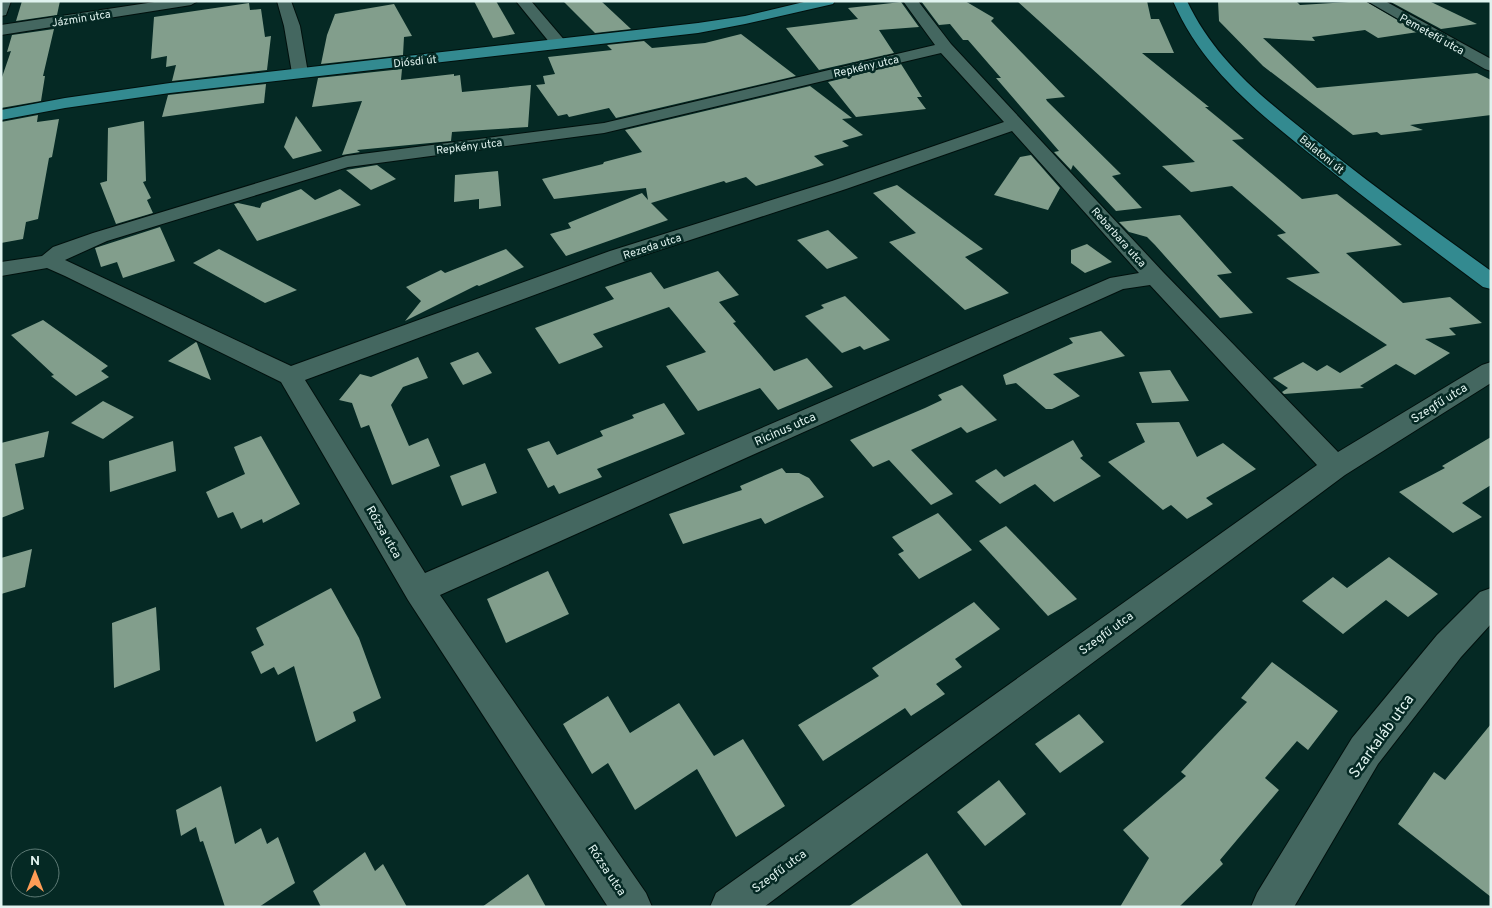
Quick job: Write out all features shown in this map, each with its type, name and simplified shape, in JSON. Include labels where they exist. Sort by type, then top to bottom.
[{"type":"main road","name":"Diósdi út","points":[[1,115],[105,96],[560,45],[720,25],[828,1]]},
{"type":"main road","name":"Balatoni út","points":[[1180,1],[1196,36],[1248,92],[1357,182],[1491,282]]},
{"type":"street","points":[[1,12],[4,1]]},
{"type":"street","name":"Jázmin utca","points":[[1,30],[191,1]]},
{"type":"street","points":[[284,1],[292,26],[300,73]]},
{"type":"street","points":[[523,1],[560,45]]},
{"type":"street","name":"Rebarbara utca","points":[[910,1],[945,47],[1155,277],[1335,467]]},
{"type":"street","name":"Pemetefű utca","points":[[1374,1],[1491,66]]},
{"type":"street","name":"Repkény utca","points":[[1,269],[49,261],[61,252],[93,239],[346,162],[604,128],[945,47]]},
{"type":"street","name":"Rezeda utca","points":[[290,376],[618,256],[1016,124]]},
{"type":"street","points":[[49,261],[82,275],[290,376]]},
{"type":"street","name":"Ricinus utca","points":[[419,590],[1118,283],[1155,277]]},
{"type":"street","name":"Szegfű utca","points":[[730,907],[1335,467],[1491,371]]},
{"type":"street","name":"Rózsa utca","points":[[290,376],[419,590],[632,907]]},
{"type":"street","name":"Szarkaláb utca","points":[[1271,907],[1365,751],[1449,646],[1491,602]]},
{"type":"building","points":[[22,1],[60,1],[57,15],[16,21]]},
{"type":"building","points":[[474,1],[496,1],[515,34],[493,38]]},
{"type":"building","points":[[563,1],[601,1],[631,29],[595,33]]},
{"type":"building","points":[[921,1],[965,1],[994,18],[991,21],[1065,97],[1046,99],[1047,101],[1121,174],[1112,176],[1142,208],[1116,211],[1073,165],[1071,170],[1054,152],[1059,151],[996,78],[1001,78],[968,40],[963,40],[950,24],[939,25]]},
{"type":"building","points":[[1017,1],[1147,1],[1151,19],[1159,19],[1174,53],[1142,53],[1209,107],[1205,107],[1244,139],[1232,140],[1302,199],[1337,194],[1402,245],[1346,253],[1403,303],[1450,297],[1482,323],[1449,328],[1456,335],[1425,339],[1450,353],[1415,375],[1396,364],[1360,386],[1364,388],[1284,394],[1282,392],[1288,388],[1273,378],[1303,362],[1317,371],[1327,365],[1340,373],[1387,345],[1286,278],[1320,273],[1277,235],[1286,233],[1232,186],[1191,192],[1162,166],[1195,162]]},
{"type":"building","points":[[1218,1],[1296,1],[1300,5],[1365,1],[1418,32],[1378,38],[1365,30],[1312,37],[1315,41],[1263,38],[1317,88],[1477,73],[1491,80],[1491,115],[1410,125],[1423,130],[1381,135],[1377,132],[1353,135],[1263,66],[1219,21]]},
{"type":"building","points":[[1389,1],[1429,1],[1477,24],[1441,29]]},
{"type":"building","points":[[901,2],[919,27],[879,30],[894,53],[819,70],[786,28],[858,19],[848,8]]},
{"type":"building","points":[[249,3],[250,10],[261,9],[265,37],[271,36],[267,70],[172,81],[176,65],[166,67],[167,56],[151,59],[154,17]]},
{"type":"building","points":[[394,4],[412,36],[404,37],[403,55],[321,64],[327,35],[335,14]]},
{"type":"building","points":[[54,29],[43,76],[45,76],[41,101],[1,108],[1,80],[11,51],[7,52],[12,35]]},
{"type":"building","points":[[741,34],[796,76],[616,118],[609,108],[569,117],[567,114],[558,116],[536,85],[545,84],[543,76],[555,74],[548,57],[612,50],[607,45],[644,41],[652,48],[705,43]]},
{"type":"building","points":[[901,64],[922,97],[917,97],[926,109],[856,117],[828,82]]},
{"type":"building","points":[[402,69],[401,80],[454,74],[454,76],[460,75],[462,92],[531,85],[528,127],[452,132],[451,141],[357,150],[360,152],[342,155],[362,101],[312,107],[318,78]]},
{"type":"building","points":[[266,84],[264,103],[162,117],[168,95]]},
{"type":"building","points":[[810,86],[852,118],[842,119],[863,135],[842,141],[849,146],[814,156],[824,165],[756,186],[746,177],[726,183],[724,181],[651,203],[668,220],[566,256],[550,234],[571,228],[568,223],[642,193],[648,200],[646,188],[554,199],[542,179],[642,152],[625,130]]},
{"type":"building","points":[[38,115],[37,122],[59,119],[52,157],[49,158],[38,219],[26,222],[23,239],[1,243],[1,122]]},
{"type":"building","points":[[296,116],[322,151],[293,159],[284,147]]},
{"type":"building","points":[[144,121],[146,181],[143,182],[151,198],[147,200],[153,213],[116,224],[100,183],[107,181],[108,128]]},
{"type":"building","points":[[1031,155],[1060,188],[1048,210],[994,195],[1020,157]]},
{"type":"building","points":[[377,165],[396,179],[371,190],[346,170]]},
{"type":"building","points":[[498,171],[501,206],[479,209],[479,199],[454,202],[455,175]]},
{"type":"building","points":[[897,185],[983,249],[965,257],[1009,293],[965,310],[889,242],[916,233],[873,193]]},
{"type":"building","points":[[301,189],[315,200],[340,189],[361,205],[257,241],[234,204],[238,203],[260,208],[262,203]]},
{"type":"building","points":[[1180,215],[1232,273],[1217,275],[1253,313],[1220,318],[1147,237],[1129,232],[1119,222]]},
{"type":"building","points":[[160,227],[175,261],[123,278],[117,262],[101,267],[95,248]]},
{"type":"building","points":[[828,230],[858,258],[827,269],[797,240]]},
{"type":"building","points":[[1087,244],[1112,262],[1085,273],[1071,263],[1071,250]]},
{"type":"building","points":[[219,249],[297,290],[265,303],[193,263]]},
{"type":"building","points":[[506,249],[524,267],[479,286],[477,285],[405,321],[421,301],[406,287],[441,270],[445,273]]},
{"type":"building","points":[[718,271],[739,295],[719,302],[736,322],[733,323],[774,371],[807,358],[833,387],[778,410],[760,388],[698,411],[666,366],[706,352],[669,307],[593,334],[603,347],[559,364],[535,328],[614,299],[605,287],[651,272],[664,289]]},
{"type":"building","points":[[845,296],[890,340],[864,350],[860,346],[842,353],[805,316],[824,308],[821,305]]},
{"type":"building","points":[[43,320],[108,366],[101,371],[109,377],[76,396],[51,376],[54,375],[11,335]]},
{"type":"building","points":[[1101,331],[1125,356],[1053,374],[1080,396],[1052,409],[1046,409],[1016,383],[1006,385],[1003,375],[1073,343],[1069,338]]},
{"type":"building","points":[[197,343],[211,380],[168,361]]},
{"type":"building","points":[[478,352],[492,373],[463,385],[450,363]]},
{"type":"building","points":[[418,357],[428,378],[403,387],[391,405],[409,446],[428,438],[440,466],[392,485],[369,425],[361,428],[352,403],[339,400],[360,374],[371,377]]},
{"type":"building","points":[[1170,370],[1189,401],[1152,403],[1139,372]]},
{"type":"building","points":[[962,385],[997,420],[967,433],[961,427],[911,450],[953,494],[931,505],[889,460],[873,467],[850,440],[942,400],[938,395]]},
{"type":"building","points":[[103,401],[134,417],[103,439],[71,423]]},
{"type":"building","points":[[664,403],[685,434],[597,469],[602,477],[559,494],[554,485],[548,488],[527,449],[549,441],[557,455],[603,436],[600,431],[634,418],[632,415]]},
{"type":"building","points":[[1179,422],[1197,457],[1223,443],[1256,469],[1206,498],[1213,504],[1187,519],[1171,505],[1163,510],[1108,462],[1145,442],[1136,423]]},
{"type":"building","points":[[49,431],[44,457],[15,464],[24,509],[1,518],[1,443]]},
{"type":"building","points":[[261,436],[300,504],[263,523],[262,519],[241,529],[233,512],[218,518],[206,492],[245,474],[234,447]]},
{"type":"building","points":[[1491,437],[1491,485],[1462,503],[1482,517],[1453,533],[1399,492],[1445,468],[1442,466]]},
{"type":"building","points":[[1073,440],[1083,456],[1080,458],[1101,476],[1054,502],[1035,484],[1000,504],[975,481],[996,469],[1004,477]]},
{"type":"building","points":[[173,441],[176,471],[110,492],[109,461]]},
{"type":"building","points":[[485,463],[497,493],[462,506],[450,476]]},
{"type":"building","points":[[782,468],[786,473],[799,473],[809,478],[824,497],[765,524],[761,518],[683,544],[669,514],[742,490],[740,486]]},
{"type":"building","points":[[938,513],[972,550],[919,579],[898,554],[904,551],[892,537]]},
{"type":"building","points":[[1006,526],[1077,599],[1048,616],[979,541]]},
{"type":"building","points":[[32,549],[25,587],[1,594],[1,558]]},
{"type":"building","points":[[1389,557],[1438,594],[1408,617],[1386,600],[1343,634],[1302,601],[1333,577],[1347,588]]},
{"type":"building","points":[[548,571],[569,614],[506,643],[487,599]]},
{"type":"building","points":[[331,588],[359,638],[381,698],[353,712],[356,721],[316,742],[294,666],[278,675],[274,667],[261,674],[251,652],[264,645],[256,628]]},
{"type":"building","points":[[974,602],[1000,629],[955,659],[962,667],[936,684],[945,694],[911,716],[905,708],[823,761],[798,725],[879,676],[872,668]]},
{"type":"building","points":[[156,607],[160,670],[114,688],[112,623]]},
{"type":"building","points":[[1272,662],[1338,711],[1308,750],[1297,741],[1265,778],[1279,790],[1220,860],[1223,864],[1179,907],[1120,907],[1149,858],[1123,830],[1186,776],[1181,772],[1247,702],[1241,698]]},
{"type":"building","points":[[608,696],[630,733],[679,703],[714,756],[743,739],[785,806],[736,837],[697,769],[635,810],[608,763],[592,774],[563,724]]},
{"type":"building","points":[[1079,714],[1104,742],[1060,773],[1035,744]]},
{"type":"building","points":[[1491,724],[1491,897],[1398,824],[1434,772],[1445,780]]},
{"type":"building","points":[[999,780],[1026,814],[985,846],[957,812]]},
{"type":"building","points":[[221,786],[235,844],[261,828],[267,844],[278,837],[295,883],[259,907],[225,907],[203,841],[200,842],[196,827],[181,836],[176,810]]},
{"type":"building","points":[[365,852],[375,871],[383,864],[407,907],[321,907],[313,891]]},
{"type":"building","points":[[927,853],[963,907],[848,907]]},
{"type":"building","points":[[528,874],[546,907],[482,907]]}]
